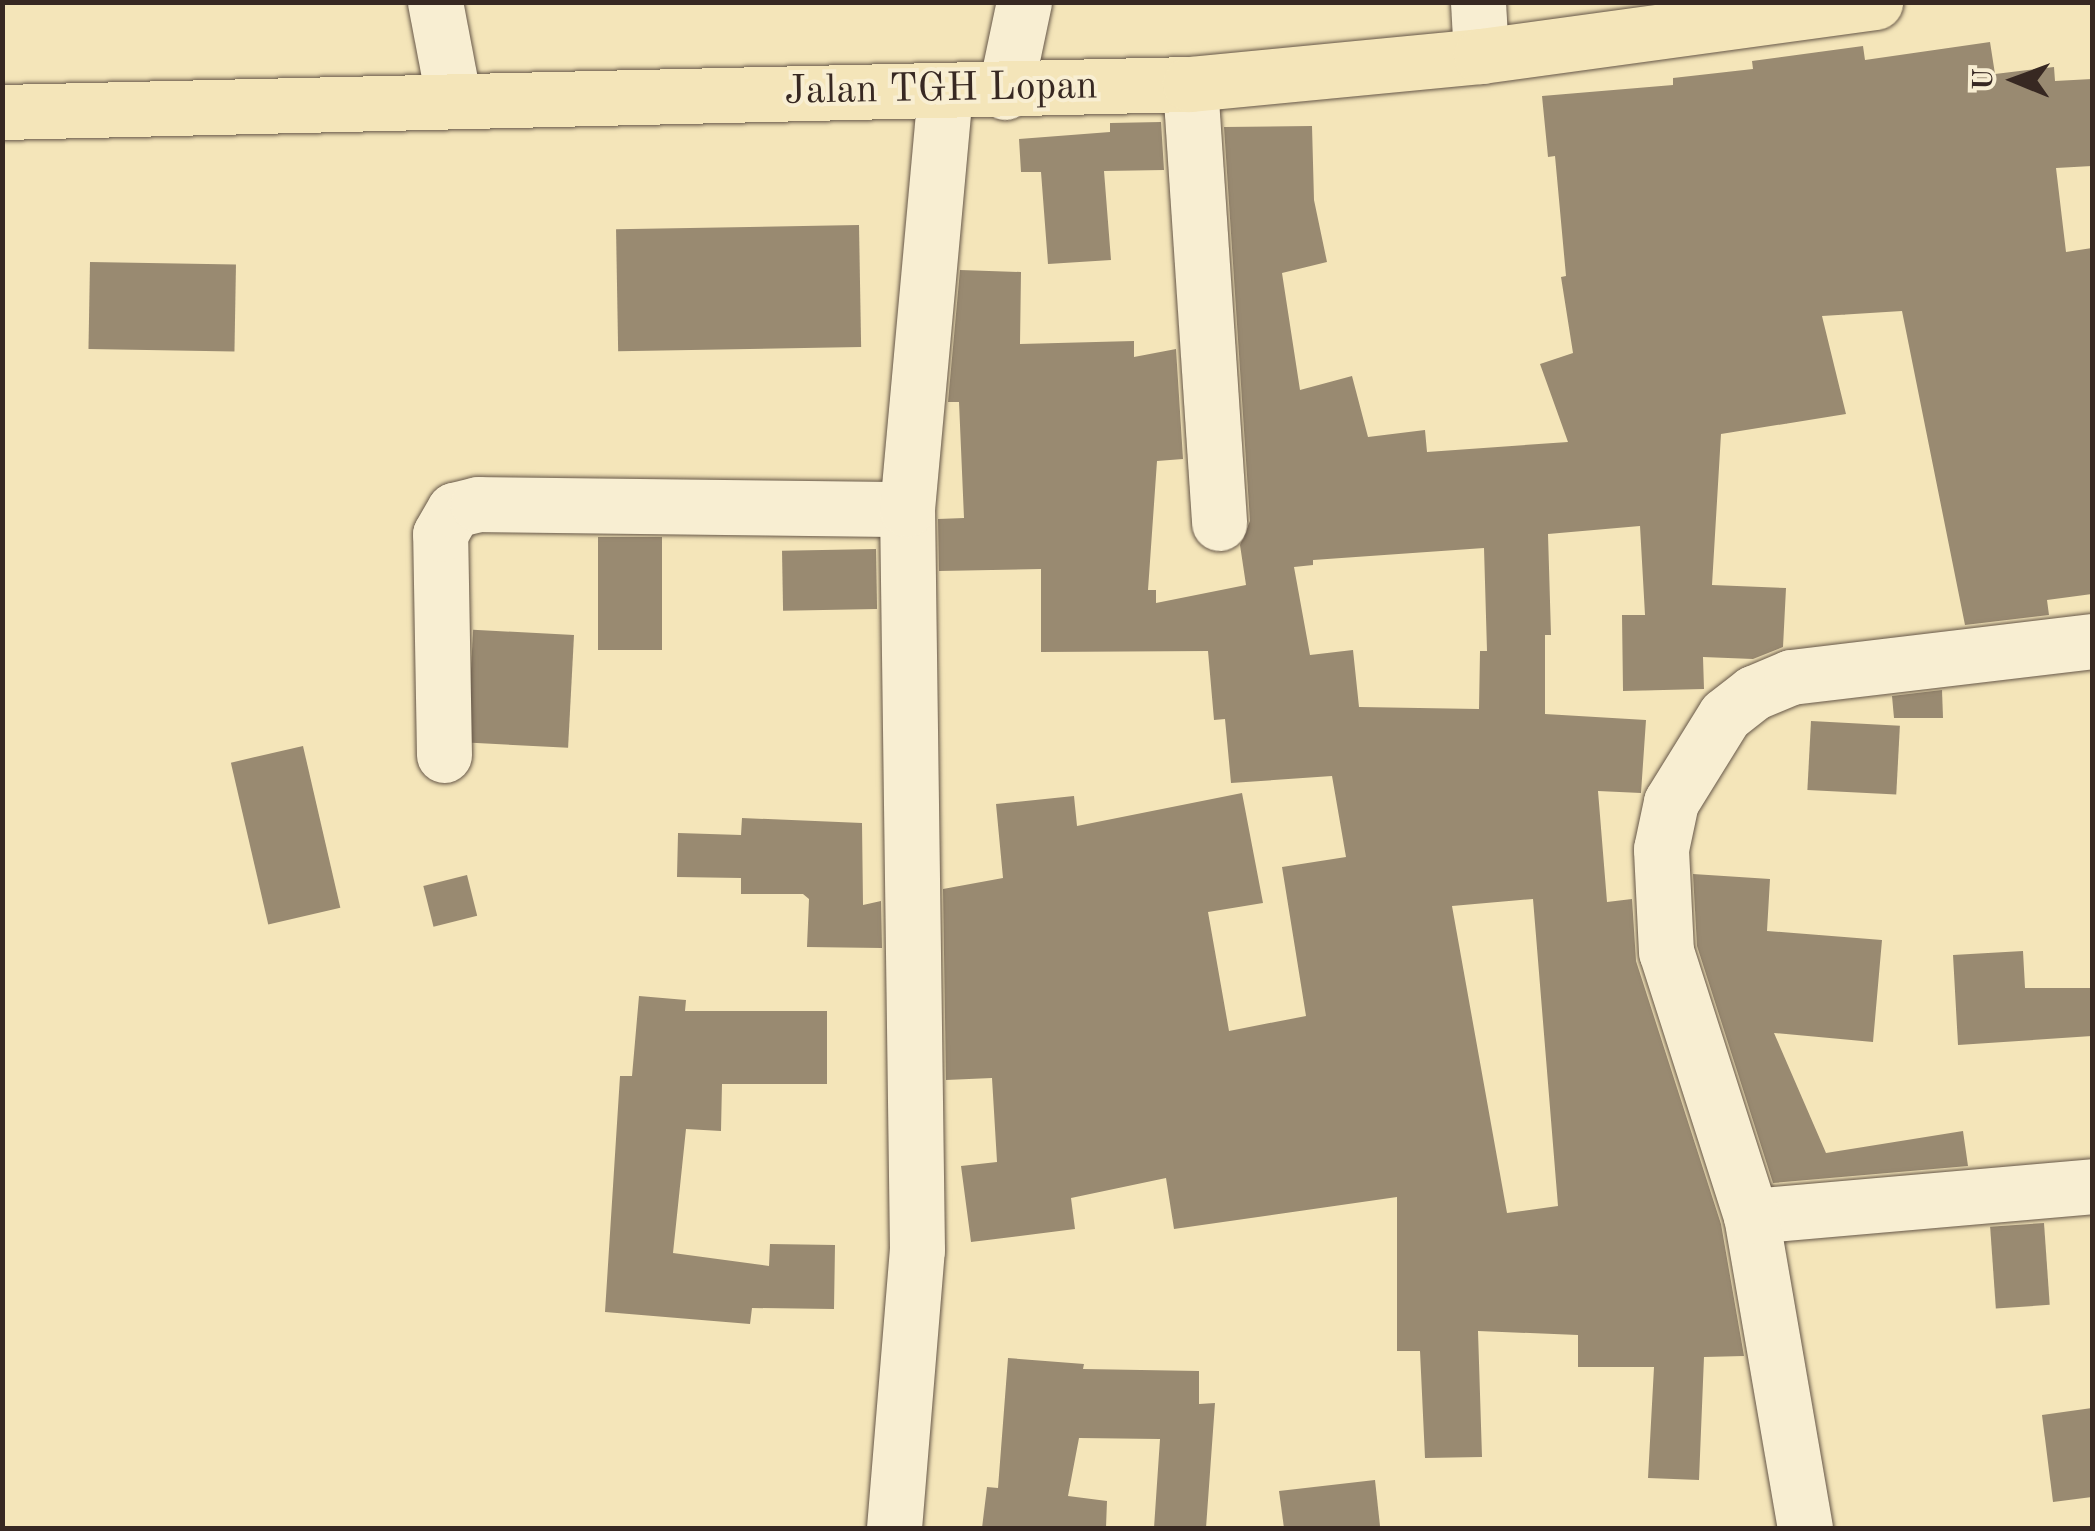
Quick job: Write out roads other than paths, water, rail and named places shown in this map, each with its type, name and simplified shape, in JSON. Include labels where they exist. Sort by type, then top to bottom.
[{"type":"highway","name":"Jalan TGH Lopan","points":[[2,112],[452,96],[1004,92],[1190,84],[1480,56],[1875,2]]},
{"type":"street","points":[[435,2],[452,96]]},
{"type":"street","points":[[1004,92],[1024,2]]},
{"type":"street","points":[[1478,2],[1480,56]]},
{"type":"street","points":[[1190,84],[1218,523]]},
{"type":"street","points":[[894,1528],[917,1250],[907,510],[945,92]]},
{"type":"street","points":[[444,755],[440,534],[454,510],[478,504],[907,510]]},
{"type":"street","points":[[1804,1528],[1751,1216],[1684,1016],[1659,899],[1671,802],[1704,740],[1753,693],[1791,676],[2092,641]]},
{"type":"street","points":[[1751,1216],[2092,1186]]}]
